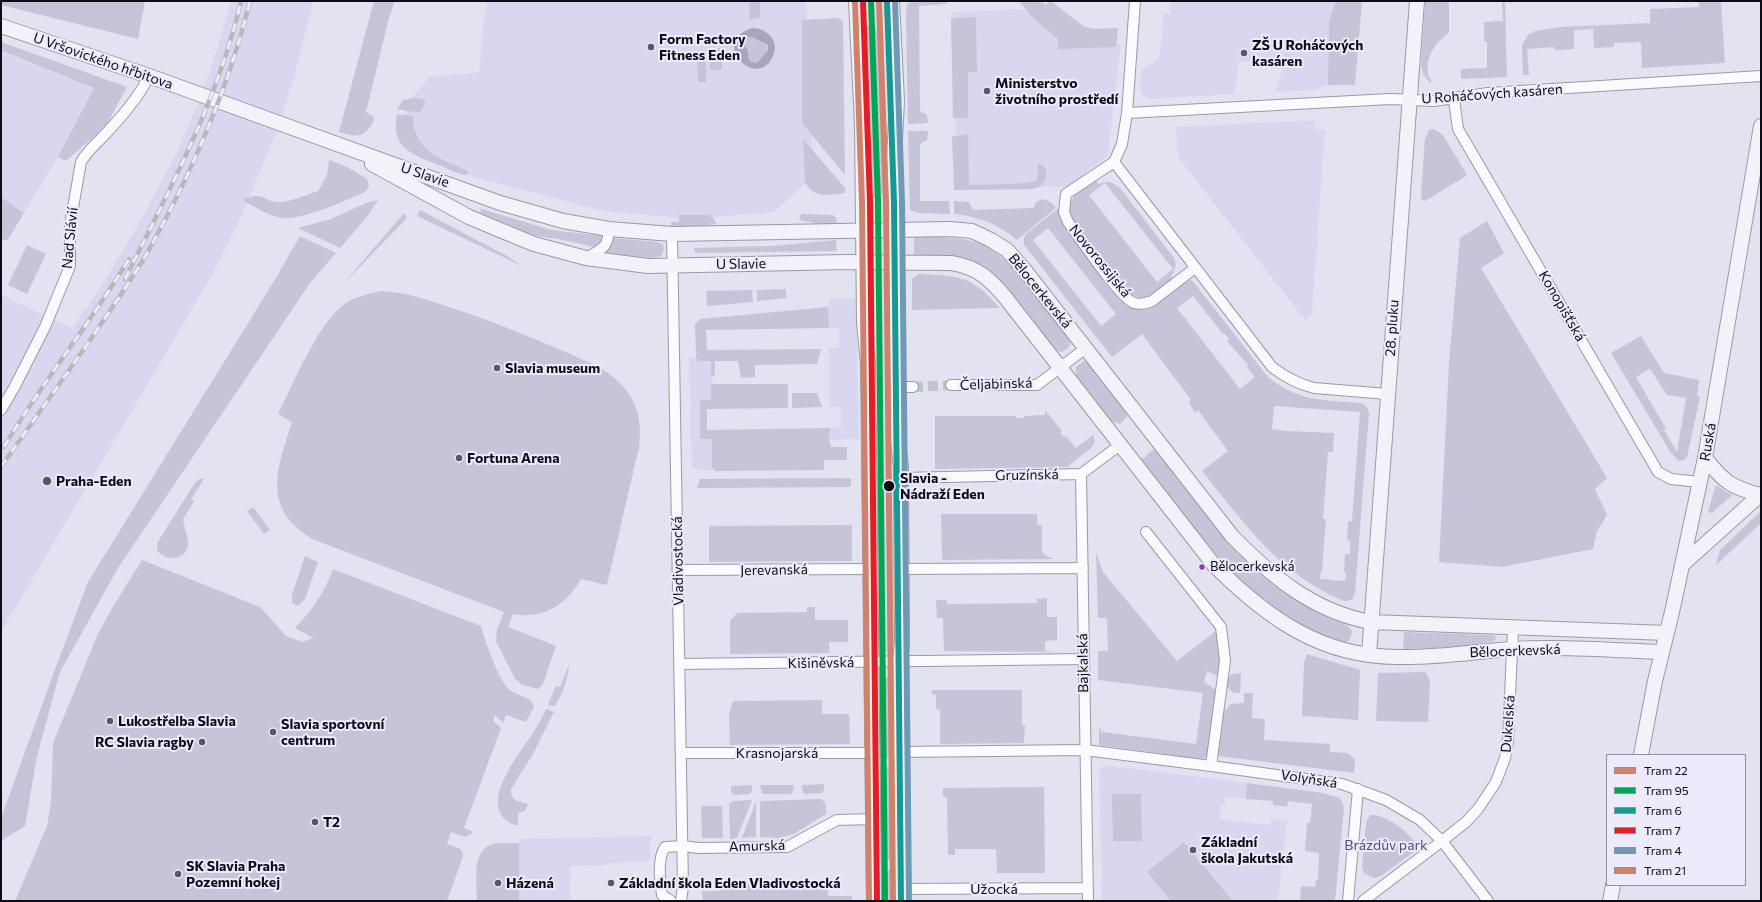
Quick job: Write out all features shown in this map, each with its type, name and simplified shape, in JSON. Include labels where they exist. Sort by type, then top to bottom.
[{"type":"main road","points":[[856,1],[862,125],[864,323],[868,364],[870,662],[874,901]]},
{"type":"main road","points":[[892,1],[897,101],[894,158],[897,432],[901,478],[902,569],[902,649],[898,684],[900,895]]},
{"type":"main road","name":"28. pluku","points":[[1369,655],[1417,1]]},
{"type":"main road","name":"U Vršovického hřbitova","points":[[1,26],[204,96]]},
{"type":"main road","name":"U Slavie","points":[[204,96],[522,210],[562,221],[609,229],[672,234],[863,231],[895,229]]},
{"type":"main road","name":"Ruská","points":[[1641,754],[1705,458],[1761,126]]},
{"type":"main road","name":"U Slavie","points":[[335,144],[469,217],[534,244],[586,258],[640,265],[673,266],[863,262],[896,263]]},
{"type":"main road","name":"Bělocerkevská","points":[[895,229],[961,230],[980,234],[1007,250],[1086,348],[1232,536],[1251,555],[1286,585],[1320,606],[1339,615],[1371,622],[1667,633]]},
{"type":"main road","name":"Bělocerkevská","points":[[896,263],[952,263],[966,266],[991,280],[1214,565],[1253,601],[1309,639],[1334,648],[1369,655],[1399,657],[1544,648],[1662,652]]},
{"type":"main road","points":[[1705,458],[1720,477],[1740,490],[1761,495]]},
{"type":"main road","points":[[1682,565],[1761,495]]},
{"type":"main road","points":[[1610,901],[1613,886]]},
{"type":"street","points":[[1135,1],[1127,112],[1122,144],[1114,162],[1272,367],[1285,377],[1305,386],[1387,394]]},
{"type":"street","name":"Nad Slávií","points":[[1,410],[45,327],[70,266],[70,225],[81,162],[84,156],[111,128],[144,85],[149,76]]},
{"type":"street","name":"U Roháčových kasáren","points":[[1127,112],[1390,99],[1434,101],[1488,93],[1761,76]]},
{"type":"street","name":"Konopišťská","points":[[1454,99],[1458,129],[1658,472],[1671,479],[1700,482]]},
{"type":"street","name":"Novorossijská","points":[[1114,162],[1066,194],[1064,212],[1068,222],[1122,294],[1131,301],[1142,304],[1152,301],[1195,268]]},
{"type":"street","points":[[586,258],[606,246],[608,242],[609,229]]},
{"type":"street","name":"Vladivostocká","points":[[672,234],[680,664],[683,887],[681,901]]},
{"type":"street","points":[[1060,367],[1086,348]]},
{"type":"street","name":"Čeljabinská","points":[[951,385],[1037,385],[1060,367]]},
{"type":"street","points":[[897,387],[913,387]]},
{"type":"street","points":[[1080,474],[1120,445]]},
{"type":"street","name":"Gruzínská","points":[[901,478],[1080,474]]},
{"type":"street","name":"Bajkalská","points":[[1080,474],[1083,568],[1083,659],[1088,901]]},
{"type":"street","points":[[1146,532],[1221,627],[1225,661],[1211,766]]},
{"type":"street","points":[[902,569],[1083,568]]},
{"type":"street","name":"Jerevanská","points":[[678,570],[870,569]]},
{"type":"street","name":"Dukelská","points":[[1363,901],[1466,822],[1489,795],[1502,768],[1505,758],[1509,730],[1513,628]]},
{"type":"street","name":"Kišiněvská","points":[[680,664],[1083,659]]},
{"type":"street","points":[[898,752],[1085,750]]},
{"type":"street","name":"Volyňská","points":[[1085,750],[1324,781],[1358,790],[1386,800],[1420,820],[1442,841],[1488,901]]},
{"type":"street","name":"Krasnojarská","points":[[681,753],[872,753]]},
{"type":"street","points":[[1348,901],[1358,790]]},
{"type":"street","name":"Amurská","points":[[671,901],[662,895],[661,854],[666,847],[787,847],[836,820],[873,819]]},
{"type":"street","name":"Vladivostocká","points":[[683,887],[687,901]]},
{"type":"street","name":"Užocká","points":[[900,895],[1088,888]]},
{"type":"shaded area","points":[[231,1],[313,1],[295,74],[275,136],[239,221],[211,277],[1,632],[1,295],[72,328],[98,291],[136,229],[177,152],[197,106],[214,59]]},
{"type":"shaded area","points":[[486,1],[806,1],[813,176],[775,212],[692,219],[603,211],[476,178],[419,152],[404,130],[407,103],[430,77],[479,72]]},
{"type":"shaded area","name":"ZŠ U Roháčových kasáren","points":[[1171,1],[1336,1],[1329,21],[1328,85],[1314,90],[1276,92],[1284,63],[1239,61],[1234,94],[1149,99],[1143,95],[1140,89],[1141,71],[1158,59],[1161,46],[1164,13],[1169,14]]},
{"type":"shaded area","points":[[877,5],[882,11],[883,28],[871,29],[871,6]]},
{"type":"shaded area","points":[[1029,9],[1094,44],[1121,44],[1108,156],[1067,187],[957,187],[953,12]]},
{"type":"shaded area","points":[[752,28],[763,30],[771,36],[775,45],[775,50],[766,66],[757,69],[748,67],[740,61],[735,53],[735,43],[740,35]],"holes":[[[752,37],[768,45],[768,50],[757,63],[751,62],[748,58],[748,51],[742,42],[743,39]]]},
{"type":"shaded area","points":[[2,51],[94,88],[58,157],[24,213],[1,197]]},
{"type":"shaded area","points":[[1315,120],[1315,129],[1325,130],[1312,315],[1305,320],[1178,157],[1176,127]]},
{"type":"shaded area","points":[[876,194],[889,194],[888,220],[877,220]]},
{"type":"shaded area","points":[[876,275],[889,276],[892,442],[890,479],[894,652],[880,651]]},
{"type":"shaded area","points":[[830,299],[856,299],[859,439],[829,440],[830,428],[841,427],[841,407],[829,407],[829,348],[839,348],[839,328],[829,328],[828,307]]},
{"type":"shaded area","points":[[689,358],[713,358],[712,403],[702,403],[703,435],[714,436],[712,471],[692,469]]},
{"type":"shaded area","name":"Základní škola Jakutská","points":[[1105,765],[1247,783],[1246,799],[1225,797],[1225,805],[1221,805],[1220,820],[1223,818],[1223,820],[1270,825],[1271,819],[1287,821],[1278,901],[1102,901],[1099,771]]},
{"type":"shaded area","points":[[651,836],[650,861],[646,861],[646,864],[644,861],[640,864],[639,861],[635,861],[634,864],[634,861],[629,861],[629,863],[628,861],[624,861],[624,863],[607,865],[570,866],[571,901],[519,901],[519,839]]},
{"type":"green space","points":[[1,1],[145,1],[138,39],[1,5]]},
{"type":"green space","points":[[374,1],[395,1],[389,18],[366,112],[375,118],[364,133],[361,135],[352,135],[339,132]]},
{"type":"green space","points":[[749,1],[760,1],[760,18],[750,19]]},
{"type":"green space","points":[[911,1],[946,1],[947,4],[919,6],[920,111],[927,115],[928,123],[908,124],[906,11],[907,5]]},
{"type":"green space","points":[[1019,1],[1041,1],[1046,5],[1049,1],[1051,1],[1083,26],[1094,29],[1118,28],[1116,47],[1058,49],[1058,39],[1034,19]]},
{"type":"green space","points":[[1336,1],[1362,1],[1355,85],[1328,85],[1329,21]]},
{"type":"green space","points":[[1425,1],[1449,1],[1449,32],[1435,45],[1430,55],[1428,61],[1428,72],[1432,82],[1430,83],[1423,74],[1421,65]]},
{"type":"green space","points":[[1484,1],[1505,1],[1507,77],[1461,79],[1461,69],[1487,68],[1487,42],[1484,41],[1484,22],[1503,21],[1502,2]]},
{"type":"green space","points":[[1699,1],[1721,1],[1725,63],[1642,68],[1641,42],[1614,43],[1614,47],[1594,48],[1593,29],[1574,30],[1574,49],[1555,50],[1554,47],[1527,49],[1529,75],[1523,75],[1522,45],[1528,35],[1535,31],[1560,27],[1650,23],[1650,9],[1699,7]]},
{"type":"green space","points":[[976,17],[977,72],[968,72],[968,118],[953,118],[951,18]]},
{"type":"green space","points":[[838,18],[843,21],[845,175],[802,123],[802,20]]},
{"type":"green space","points":[[867,26],[871,26],[871,29],[883,28],[889,194],[877,194],[876,198],[873,198]]},
{"type":"green space","points":[[752,37],[768,45],[767,51],[757,63],[751,62],[748,58],[748,52],[742,42],[743,39]]},
{"type":"green space","points":[[1,42],[127,87],[106,126],[66,161],[58,157],[94,88],[3,51],[1,52]]},
{"type":"green space","points":[[710,48],[722,48],[722,70],[710,70]]},
{"type":"green space","points":[[697,62],[706,62],[706,82],[698,82]]},
{"type":"green space","points":[[415,98],[426,100],[420,113],[397,109],[403,100]]},
{"type":"green space","points":[[397,114],[413,116],[414,128],[423,146],[439,158],[468,171],[467,175],[458,173],[422,158],[406,149],[397,135]]},
{"type":"green space","points":[[1434,129],[1443,135],[1466,173],[1466,176],[1425,201],[1422,200],[1421,194],[1425,139],[1429,130]]},
{"type":"green space","points":[[908,131],[928,131],[927,140],[920,144],[920,201],[949,201],[950,214],[918,213],[910,210]]},
{"type":"green space","points":[[968,135],[969,185],[1016,184],[1037,181],[1038,163],[1046,169],[1044,182],[1039,187],[1032,189],[954,190],[952,136]]},
{"type":"green space","points":[[803,139],[845,188],[845,193],[828,195],[818,194],[809,188],[805,183]]},
{"type":"green space","points":[[329,160],[347,167],[367,179],[369,185],[366,191],[324,209],[289,218],[281,218],[271,215],[244,201],[245,198],[259,196],[275,202],[285,202],[318,191],[327,175]]},
{"type":"green space","points":[[1095,180],[1099,184],[1110,182],[1120,188],[1174,258],[1176,267],[1171,276],[1173,278],[1159,292],[1149,297],[1143,298],[1130,294],[1087,242],[1070,217],[1070,204],[1074,196]],"holes":[[[1105,183],[1173,269],[1157,282],[1089,195]]]},
{"type":"green space","points":[[1,197],[24,213],[7,241],[1,239]]},
{"type":"green space","points":[[1043,199],[1052,203],[1056,208],[1017,240],[1003,229],[995,225],[979,219],[954,214],[954,201],[969,202],[973,210],[1033,208],[1036,202]]},
{"type":"green space","points":[[378,200],[367,217],[340,248],[298,228],[331,219],[366,203]]},
{"type":"green space","points":[[1060,207],[1060,216],[1063,222],[1094,268],[1113,292],[1123,301],[1131,306],[1186,281],[1192,280],[1268,377],[1291,391],[1301,395],[1323,400],[1361,403],[1366,406],[1369,413],[1355,593],[1352,600],[1344,601],[1321,590],[1301,577],[1282,562],[1248,528],[1202,471],[1228,451],[1198,410],[1195,413],[1189,403],[1191,400],[1142,334],[1112,357],[1025,246],[1024,239],[1027,233]],"holes":[[[1048,228],[1116,314],[1101,326],[1033,240]],[[1193,296],[1223,334],[1224,333],[1229,339],[1227,341],[1248,365],[1247,367],[1255,377],[1240,389],[1177,308]],[[1274,406],[1360,412],[1352,521],[1348,521],[1347,540],[1350,541],[1350,554],[1345,554],[1345,581],[1320,579],[1326,519],[1323,519],[1328,452],[1333,452],[1334,433],[1272,429]]]},
{"type":"green space","points":[[482,209],[551,230],[603,236],[602,242],[594,247],[536,236],[481,213],[480,210]]},
{"type":"green space","points":[[420,210],[507,256],[522,266],[417,216]]},
{"type":"green space","points":[[404,213],[407,218],[344,283]]},
{"type":"green space","points":[[802,214],[833,215],[836,218],[837,224],[820,224],[800,220],[800,216]]},
{"type":"green space","points":[[679,215],[709,215],[717,224],[699,227],[671,227],[671,222],[679,222]]},
{"type":"green space","points":[[1487,221],[1504,253],[1481,268],[1607,478],[1595,489],[1607,515],[1597,531],[1593,549],[1502,567],[1439,562],[1449,363],[1460,238]]},
{"type":"green space","points":[[300,236],[336,253],[310,283],[118,568],[60,672],[37,756],[25,826],[1,841],[1,818],[88,582],[276,278]]},
{"type":"green space","points":[[914,237],[944,237],[967,240],[989,248],[1002,257],[1028,283],[1071,339],[1069,347],[1062,352],[1054,350],[1001,282],[987,269],[974,262],[954,257],[914,257]]},
{"type":"green space","points":[[613,238],[658,242],[663,245],[664,250],[661,256],[651,258],[606,253],[612,245]]},
{"type":"green space","points":[[836,240],[837,251],[696,253],[694,251],[695,248],[773,246]]},
{"type":"green space","points":[[27,245],[46,254],[27,294],[8,285]]},
{"type":"green space","points":[[918,274],[964,279],[981,289],[1000,308],[912,310],[912,279]]},
{"type":"green space","points":[[786,289],[786,298],[757,301],[757,290]]},
{"type":"green space","points":[[752,290],[753,302],[707,306],[706,291]]},
{"type":"green space","name":"Fortuna Arena","points":[[381,291],[417,297],[470,314],[560,349],[595,365],[617,380],[632,398],[636,408],[640,433],[639,447],[607,585],[581,579],[569,596],[561,603],[544,612],[534,615],[513,614],[508,627],[556,646],[543,684],[538,689],[523,685],[515,679],[496,641],[497,630],[504,612],[312,539],[297,528],[287,516],[280,503],[278,477],[280,463],[292,422],[278,414],[315,340],[334,314],[343,305],[352,300]]},
{"type":"green space","points":[[828,307],[829,328],[706,330],[707,350],[821,349],[817,364],[755,365],[755,377],[741,378],[738,361],[715,361],[715,375],[711,377],[711,361],[699,361],[696,358],[695,324],[700,319]]},
{"type":"green space","points":[[1641,336],[1664,373],[1699,380],[1697,396],[1700,397],[1687,457],[1684,460],[1679,461],[1671,453],[1611,353]],"holes":[[[1650,369],[1667,395],[1686,398],[1677,452],[1664,430],[1666,429],[1636,377]]]},
{"type":"green space","points":[[1084,361],[1088,362],[1125,408],[1127,417],[1120,424],[1109,420],[1076,378],[1076,367]]},
{"type":"green space","points":[[711,384],[788,384],[788,408],[707,409],[707,430],[830,428],[829,440],[831,447],[847,447],[847,460],[824,460],[824,470],[715,471],[712,468],[712,439],[700,439],[700,400],[711,400]]},
{"type":"green space","points":[[792,393],[817,393],[822,407],[792,408]]},
{"type":"green space","points":[[1045,410],[1062,431],[1060,432],[1064,437],[1066,436],[1076,448],[1093,435],[1095,438],[1095,442],[1091,448],[1067,467],[935,469],[935,416],[1016,416],[1016,418],[1024,418],[1024,416],[1045,415]]},
{"type":"green space","points":[[1155,448],[1251,564],[1297,601],[1350,628],[1352,631],[1350,640],[1343,643],[1323,636],[1284,616],[1260,598],[1238,577],[1197,532],[1141,460]]},
{"type":"green space","points":[[873,472],[878,472],[880,638],[875,638]]},
{"type":"green space","points":[[200,479],[204,479],[191,499],[194,501],[183,519],[188,541],[187,550],[180,557],[166,557],[157,550],[157,543],[195,483]]},
{"type":"green space","points":[[700,479],[851,479],[851,487],[697,488]]},
{"type":"green space","points":[[1716,485],[1732,495],[1712,513],[1708,512]]},
{"type":"green space","points":[[253,507],[270,530],[264,534],[247,511]]},
{"type":"green space","points":[[1761,511],[1761,523],[1716,565],[1720,550]]},
{"type":"green space","points":[[941,514],[1037,514],[1037,525],[1042,525],[1042,552],[1048,557],[1055,559],[942,560]]},
{"type":"green space","points":[[852,525],[852,561],[709,562],[709,526]]},
{"type":"green space","points":[[1096,552],[1103,572],[1177,661],[1217,630],[1220,652],[1219,669],[1215,675],[1207,671],[1204,682],[1215,689],[1216,696],[1208,755],[1206,758],[1200,759],[1099,745],[1099,727],[1102,732],[1196,744],[1203,693],[1098,680],[1098,651],[1108,651],[1107,618],[1098,618]]},
{"type":"green space","points":[[305,556],[318,562],[305,599],[298,606],[292,603],[292,595]]},
{"type":"green space","name":"Slavia sportovní centrum","points":[[142,560],[260,607],[286,636],[302,642],[313,638],[295,628],[308,614],[317,601],[326,586],[333,569],[481,626],[493,661],[506,686],[516,694],[531,701],[534,707],[526,722],[506,715],[503,723],[495,715],[493,721],[501,728],[464,828],[473,832],[465,837],[451,832],[447,844],[459,848],[463,853],[447,901],[15,901],[47,826],[51,801],[53,743],[97,636],[112,608]]},
{"type":"green space","points":[[1047,598],[1047,617],[1057,617],[1057,640],[1045,641],[1045,651],[1057,652],[944,651],[943,618],[937,618],[936,600],[947,600],[947,604],[1037,603],[1037,599]]},
{"type":"green space","points":[[807,607],[815,607],[815,620],[848,620],[848,642],[829,642],[829,653],[730,654],[730,621],[737,613],[807,612]]},
{"type":"green space","points":[[1404,632],[1492,635],[1496,638],[1494,641],[1465,647],[1403,649]]},
{"type":"green space","points":[[1307,654],[1360,670],[1358,720],[1302,716],[1304,663]]},
{"type":"green space","points":[[569,665],[563,691],[558,701],[555,706],[548,705],[556,686],[560,687]]},
{"type":"green space","points":[[880,672],[880,678],[894,677],[895,758],[877,759],[877,673]]},
{"type":"green space","points":[[1425,672],[1430,680],[1428,722],[1376,721],[1378,673]]},
{"type":"green space","points":[[1241,673],[1240,693],[1234,693],[1227,687],[1228,679],[1232,674]]},
{"type":"green space","points":[[932,690],[1022,690],[1022,725],[1025,725],[1024,743],[940,744],[940,710],[936,709],[936,695],[931,694]]},
{"type":"green space","points":[[1244,693],[1253,693],[1252,718],[1265,719],[1264,740],[1330,744],[1330,752],[1348,753],[1355,760],[1354,773],[1218,756],[1223,712],[1231,704],[1244,703]]},
{"type":"green space","points":[[822,700],[822,714],[849,714],[850,744],[730,745],[729,714],[733,701]]},
{"type":"green space","points":[[546,709],[554,712],[533,754],[511,789],[512,796],[516,800],[528,804],[525,811],[518,813],[518,825],[514,825],[505,819],[499,810],[498,800],[500,788],[505,776],[535,730]]},
{"type":"green space","points":[[895,766],[896,860],[883,860],[882,862],[877,862],[877,767]]},
{"type":"green space","points":[[1247,783],[1323,793],[1340,798],[1344,808],[1335,901],[1300,901],[1301,886],[1315,887],[1316,880],[1318,879],[1319,853],[1305,851],[1307,823],[1310,823],[1312,804],[1288,801],[1287,807],[1273,805],[1273,801],[1246,799]]},
{"type":"green space","points":[[824,784],[824,790],[822,793],[803,793],[802,785]]},
{"type":"green space","points":[[752,785],[752,791],[750,794],[734,795],[731,792],[731,786]]},
{"type":"green space","points":[[760,785],[794,785],[792,794],[762,794]]},
{"type":"green space","points":[[1044,787],[1045,873],[997,873],[996,849],[955,849],[955,855],[948,855],[947,797],[943,797],[943,788]]},
{"type":"green space","points":[[1112,794],[1141,794],[1142,841],[1113,841]]},
{"type":"green space","points":[[820,799],[825,802],[826,814],[794,834],[778,838],[760,837],[760,801]]},
{"type":"green space","points":[[752,800],[737,838],[730,839],[729,804],[733,801]]},
{"type":"green space","points":[[756,801],[756,837],[742,838]]},
{"type":"green space","points":[[701,806],[722,806],[723,838],[702,837]]},
{"type":"green space","name":"Brázdův park","points":[[1371,815],[1383,818],[1397,825],[1417,844],[1415,851],[1381,876],[1374,878],[1364,873],[1362,867],[1366,823]]},
{"type":"green space","points":[[1184,842],[1232,900],[1171,901],[1147,872]]},
{"type":"green space","name":"Házená","points":[[496,843],[519,843],[519,901],[477,901],[476,875],[479,858],[488,846]]},
{"type":"green space","points":[[877,869],[896,871],[896,901],[878,901]]},
{"type":"green space","points":[[828,882],[828,896],[852,896],[852,901],[703,901],[702,891],[719,891],[719,884]]},
{"type":"tunnel","points":[[913,387],[951,385]]},
{"type":"railway","points":[[125,279],[175,178],[206,109],[220,74],[241,1]]},
{"type":"railway","points":[[1,467],[78,358],[146,255],[178,194],[207,131],[231,67],[250,1]]},
{"type":"railway","points":[[4,447],[34,399],[98,307],[129,259]]},
{"type":"tram line","name":"95","points":[[871,1],[878,202],[885,901]]},
{"type":"tram line","name":"22","points":[[879,1],[886,202],[893,901]]},
{"type":"tram line","name":"6","points":[[887,1],[894,202],[901,901]]},
{"type":"tram line","name":"4","points":[[895,1],[902,202],[909,901]]},
{"type":"tram line","name":"21","points":[[855,2],[862,203],[869,901]]},
{"type":"tram line","name":"7","points":[[863,2],[870,202],[877,901]]},
{"type":"place","name":"Form Factory Fitness Eden","points":[[651,47]]},
{"type":"place","name":"ZŠ U Roháčových kasáren","points":[[1244,53]]},
{"type":"place","name":"Ministerstvo životního prostředí","points":[[987,91]]},
{"type":"place","name":"Slavia museum","points":[[497,368]]},
{"type":"place","name":"Fortuna Arena","points":[[459,458]]},
{"type":"place","name":"Praha-Eden","points":[[47,481]]},
{"type":"place","name":"Slavia - Nádraží Eden","points":[[889,486]]},
{"type":"place","name":"Bělocerkevská","points":[[1202,567]]},
{"type":"place","name":"Lukostřelba Slavia","points":[[110,721]]},
{"type":"place","name":"Slavia sportovní centrum","points":[[273,732]]},
{"type":"place","name":"RC Slavia ragby","points":[[202,742]]},
{"type":"place","name":"T2","points":[[315,822]]},
{"type":"place","name":"Základní škola Jakutská","points":[[1193,850]]},
{"type":"place","name":"SK Slavia Praha Pozemní hokej","points":[[178,874]]},
{"type":"place","name":"Házená","points":[[498,883]]},
{"type":"place","name":"Základní škola Eden Vladivostocká","points":[[611,883]]}]
